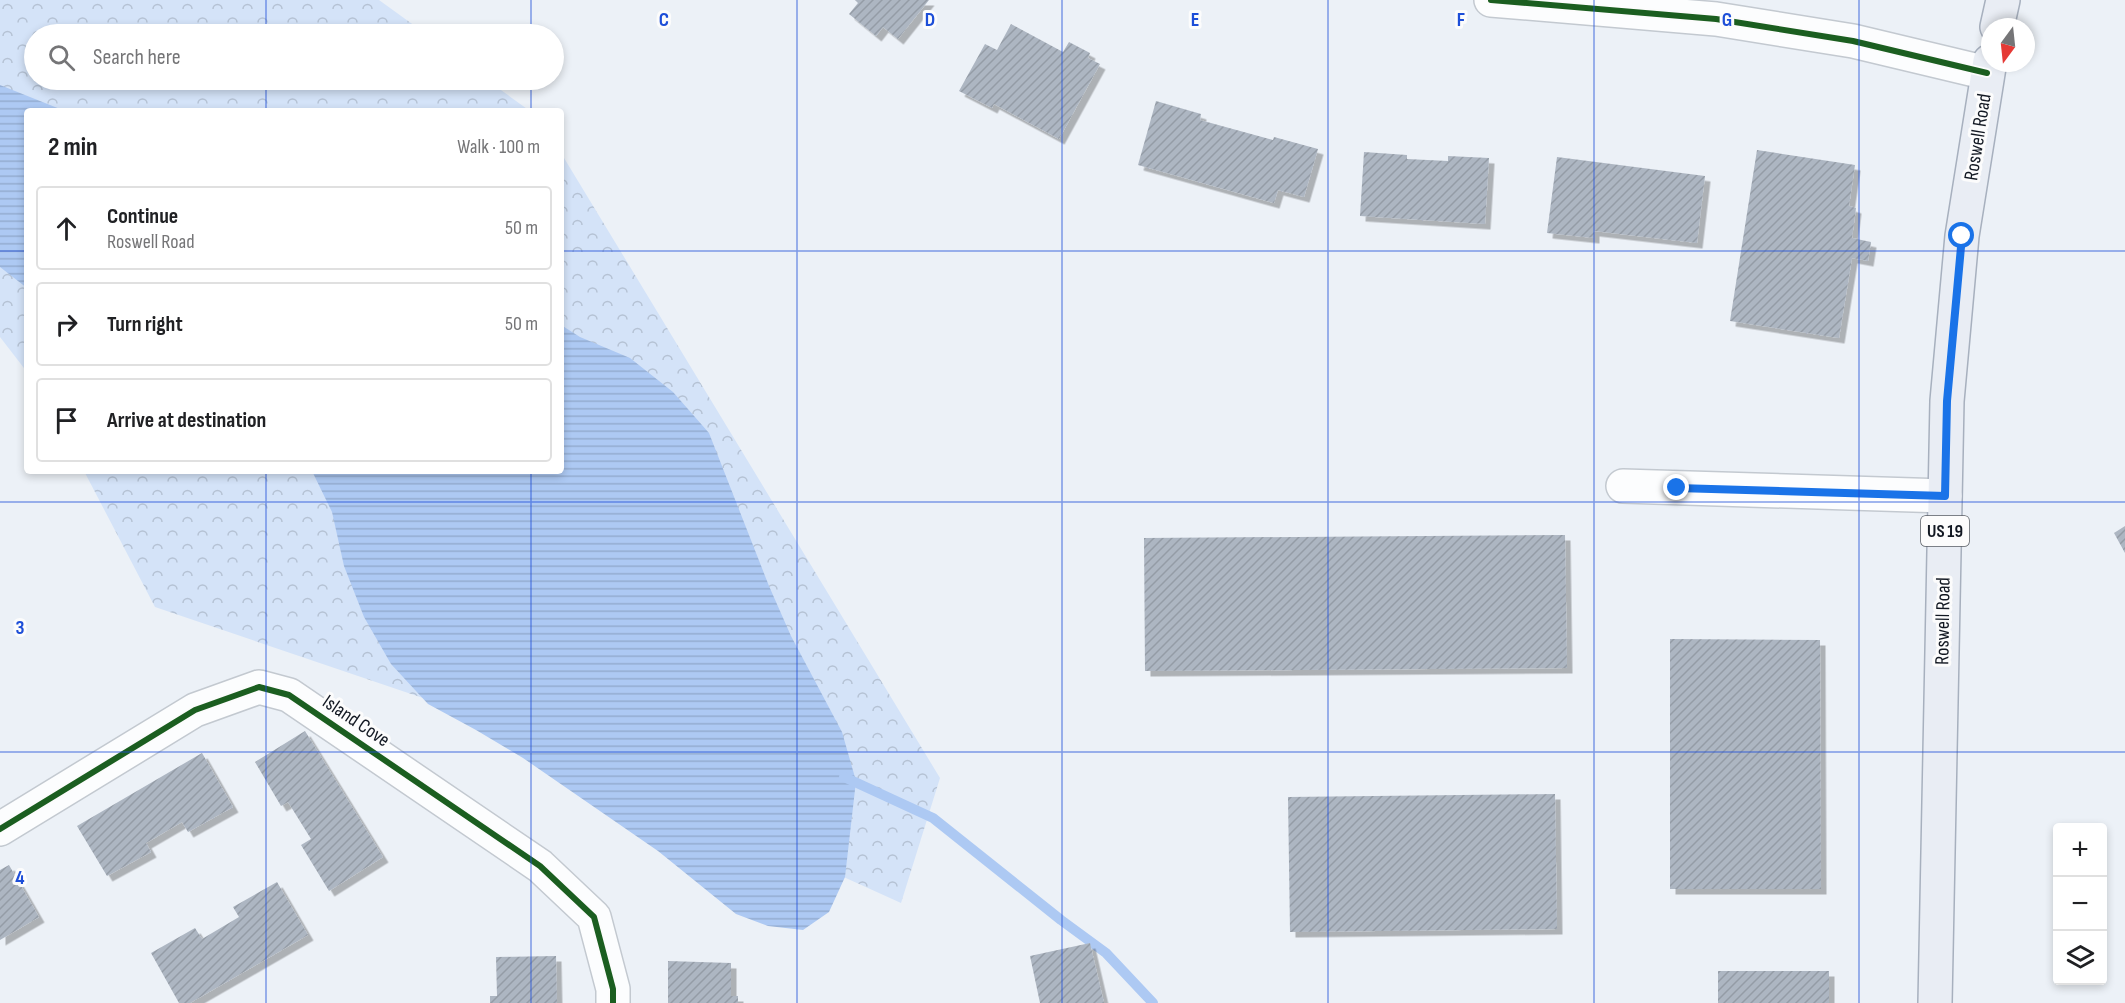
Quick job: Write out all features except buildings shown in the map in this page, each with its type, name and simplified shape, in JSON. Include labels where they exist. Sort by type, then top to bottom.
[{"type":"main road","points":[[2000,18],[2003,0]]},
{"type":"main road","name":"Roswell Road","points":[[1935,1003],[1947,401],[1962,236],[1988,72]]},
{"type":"street","points":[[1491,0],[1716,19],[1853,41],[1981,65]]},
{"type":"street","points":[[1623,486],[1945,496]]},
{"type":"street","name":"Island Cove","points":[[0,829],[195,710],[259,687],[290,695],[540,866],[594,916],[613,989],[613,1003]]},
{"type":"green space","points":[[0,0],[379,0],[412,24],[24,24],[24,90],[501,90],[526,108],[24,108],[24,368],[0,337]]},
{"type":"green space","points":[[564,158],[940,778],[901,903],[523,732],[155,607],[86,474],[564,474]]},
{"type":"water","points":[[0,85],[58,108],[24,108],[24,286],[0,267]]},
{"type":"water","points":[[564,327],[580,337],[630,358],[673,392],[709,433],[791,636],[842,732],[856,781],[845,877],[829,912],[803,930],[768,926],[736,914],[658,851],[523,758],[428,704],[391,664],[364,617],[344,566],[332,512],[313,474],[564,474]]},
{"type":"waterway","points":[[844,777],[933,818],[1106,953],[1153,1003]]},
{"type":"cycle path","points":[[1491,0],[1716,19],[1853,41],[1987,73]]},
{"type":"cycle path","points":[[0,829],[195,710],[259,687],[289,695],[540,866],[594,917],[613,989],[613,1003]]},
{"type":"route","points":[[1677,488],[1945,496],[1947,401],[1962,236]]}]
